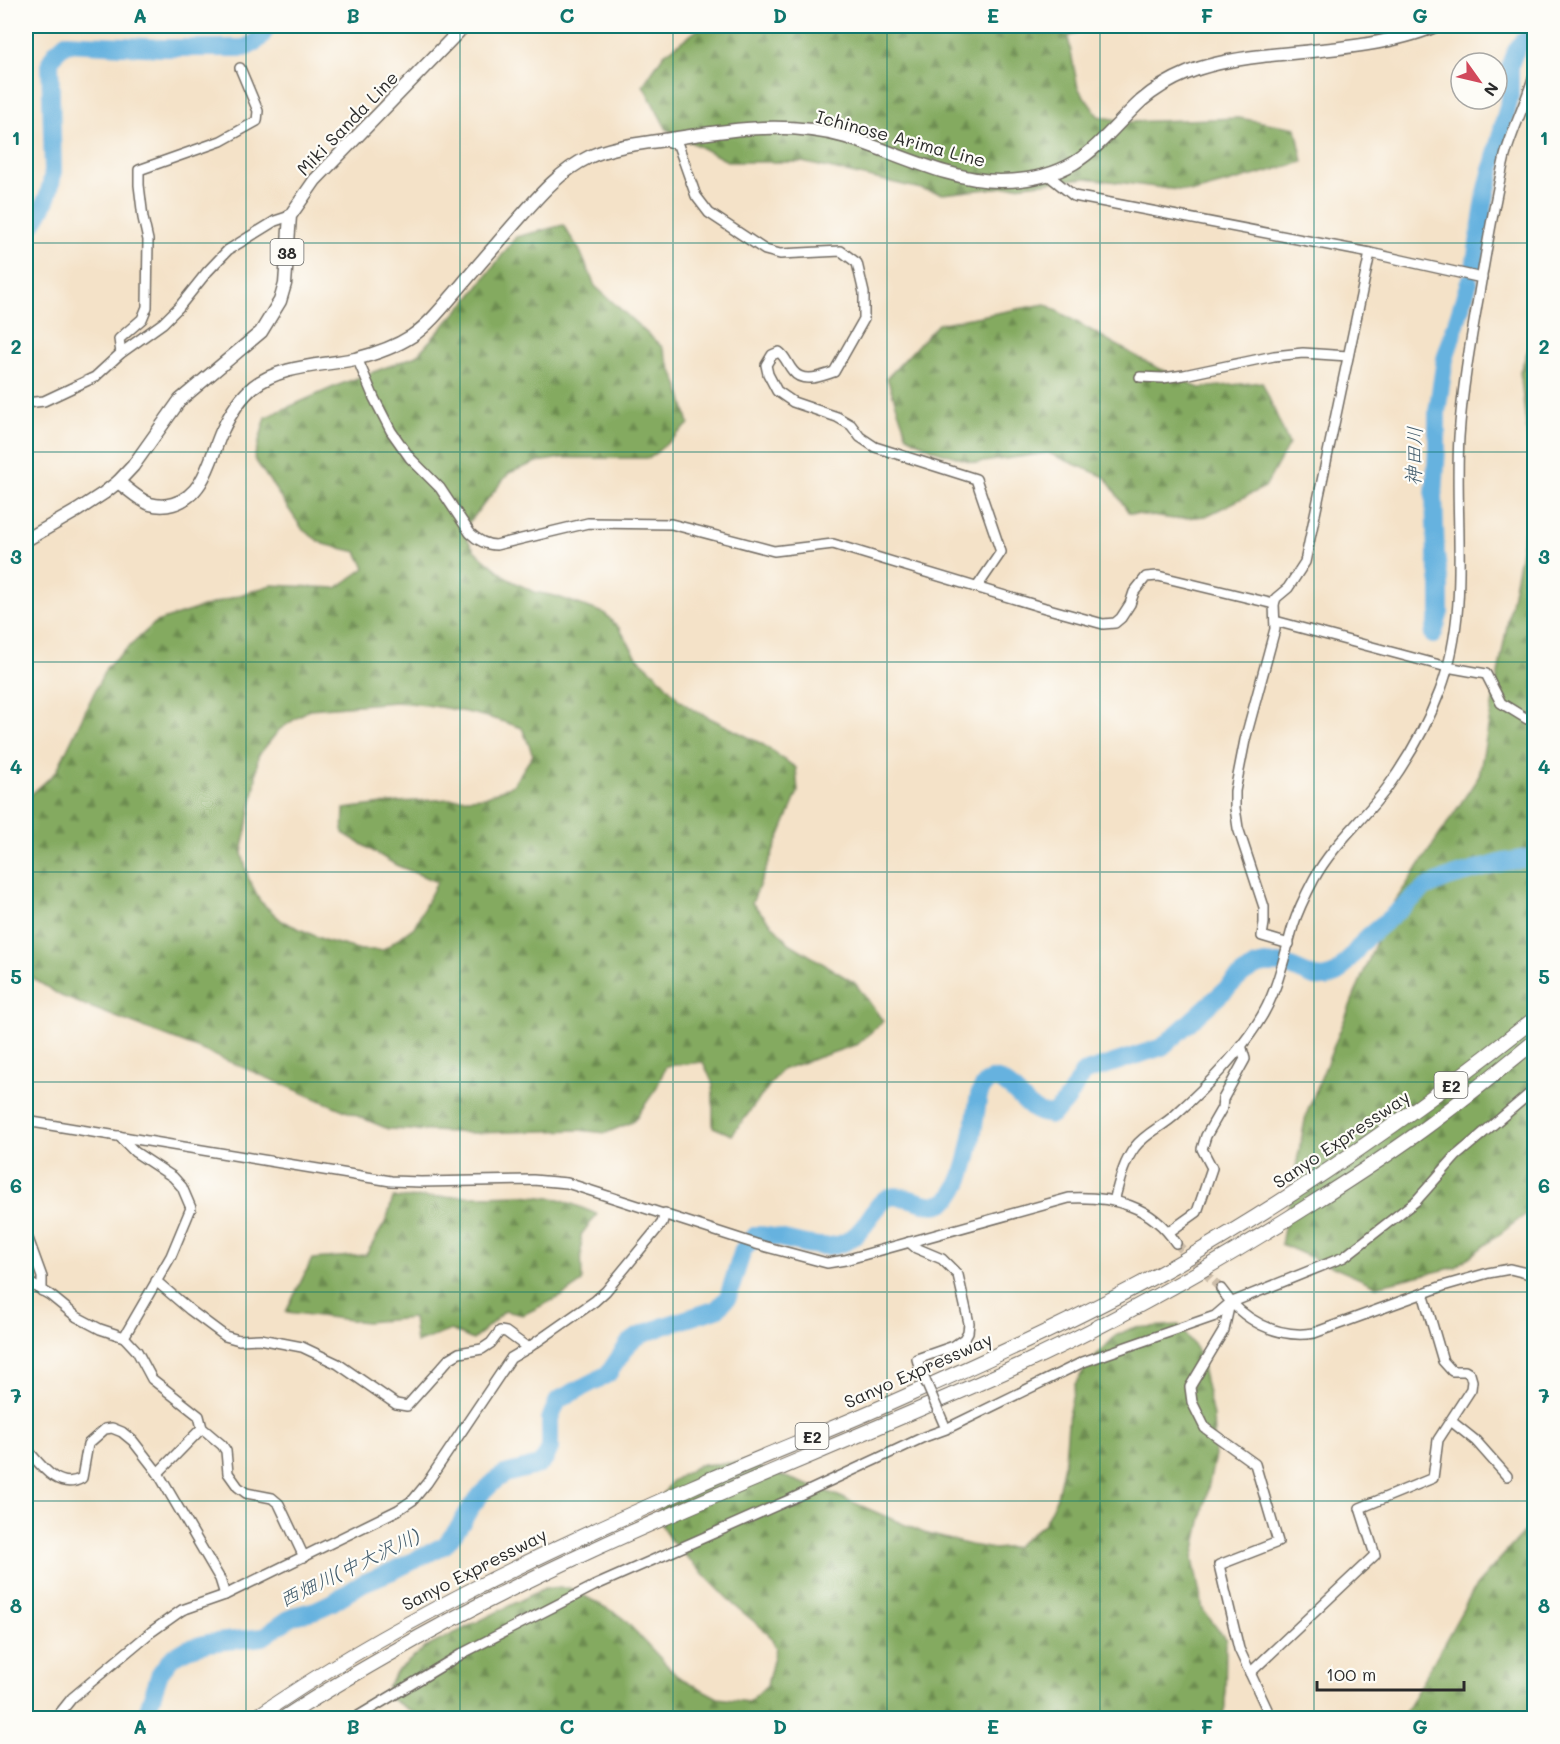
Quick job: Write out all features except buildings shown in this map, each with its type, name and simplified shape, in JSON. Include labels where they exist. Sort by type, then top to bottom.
[{"type":"highway","name":"Sanyo Expressway","points":[[255,1719],[301,1687],[429,1611],[558,1546],[911,1394],[1100,1306],[1178,1263],[1365,1147],[1448,1087],[1534,1019]]},
{"type":"highway","name":"Sanyo Expressway","points":[[284,1719],[310,1701],[440,1624],[565,1562],[1021,1364],[1107,1323],[1188,1280],[1373,1164],[1434,1122],[1534,1042]]},
{"type":"main road","name":"Miki Sanda Line","points":[[290,216],[315,180],[464,26]]},
{"type":"main road","name":"Ichinose Arima Line","points":[[118,482],[149,504],[162,506],[188,498],[204,477],[223,428],[235,408],[252,388],[278,373],[357,358],[393,347],[416,333],[428,323],[546,188],[567,170],[591,156],[613,149],[752,127],[812,130],[843,136],[947,173],[974,179],[1000,181],[1029,179],[1048,175],[1073,163],[1089,151],[1143,99],[1165,83],[1191,71],[1244,58],[1365,44],[1396,38],[1435,26]]},
{"type":"main road","name":"38","points":[[26,540],[78,510],[118,482],[180,400],[261,332],[280,301],[285,284],[290,216]]},
{"type":"street","points":[[121,353],[119,339],[142,319],[147,307],[148,240],[143,218],[139,170],[221,141],[257,121],[258,111],[240,68]]},
{"type":"street","points":[[1114,1201],[1125,1164],[1144,1136],[1172,1118],[1206,1086],[1241,1045],[1263,1014],[1273,996],[1281,973],[1293,924],[1317,875],[1336,847],[1388,788],[1409,754],[1436,700],[1448,667],[1456,615],[1459,573],[1459,442],[1463,389],[1505,156],[1512,131],[1527,98],[1534,75]]},
{"type":"street","points":[[664,140],[678,145],[696,196],[709,213],[765,250],[780,254],[841,251],[857,263],[864,293],[864,319],[834,372],[818,378],[803,378],[793,372],[784,356],[778,352],[772,355],[766,365],[768,374],[777,392],[793,402],[837,417],[851,425],[860,437],[874,447],[976,479],[1001,552],[977,587]]},
{"type":"street","points":[[1048,175],[1074,196],[1370,253],[1482,278]]},
{"type":"street","points":[[26,404],[44,400],[95,377],[179,307],[228,250],[275,220],[290,216]]},
{"type":"street","points":[[1289,944],[1262,936],[1264,907],[1238,828],[1235,791],[1245,740],[1275,629],[1274,604],[1276,598],[1288,588],[1305,562],[1370,253]]},
{"type":"street","points":[[1140,376],[1163,378],[1274,356],[1304,353],[1348,356]]},
{"type":"street","points":[[357,358],[391,431],[410,458],[440,488],[470,534],[491,545],[588,523],[671,524],[774,550],[833,544],[1103,624],[1115,622],[1121,618],[1134,592],[1146,577],[1158,576],[1201,585],[1274,604]]},
{"type":"street","points":[[1275,621],[1448,667],[1486,674],[1501,703],[1534,721]]},
{"type":"street","points":[[1169,1232],[1197,1212],[1212,1168],[1202,1149],[1206,1136],[1222,1108],[1223,1099],[1245,1059],[1241,1045]]},
{"type":"street","points":[[355,1719],[465,1652],[594,1586],[789,1500],[1083,1362],[1215,1316],[1230,1303],[1344,1257],[1416,1201],[1456,1156],[1534,1089]]},
{"type":"street","points":[[26,1120],[391,1181],[533,1180],[567,1183],[756,1244],[827,1263],[1069,1198],[1092,1197],[1135,1207],[1169,1232],[1176,1243]]},
{"type":"street","points":[[118,1136],[135,1152],[173,1177],[182,1187],[191,1208],[171,1256],[124,1337]]},
{"type":"street","points":[[56,1719],[72,1698],[151,1632],[182,1610],[225,1595],[398,1510],[413,1500],[427,1483],[511,1358],[595,1301],[606,1291],[662,1223],[665,1213]]},
{"type":"street","points":[[26,1233],[42,1277],[42,1291]]},
{"type":"street","points":[[909,1242],[916,1248],[942,1259],[958,1275],[969,1323],[964,1339],[954,1346],[917,1359],[945,1426]]},
{"type":"street","points":[[1221,1289],[1230,1303],[1267,1329],[1301,1335],[1314,1333],[1443,1286],[1488,1273],[1510,1269],[1534,1275]]},
{"type":"street","points":[[26,1281],[76,1317],[100,1329],[124,1337],[137,1351],[152,1379],[199,1416],[202,1428],[222,1445],[226,1451],[228,1473],[238,1487],[246,1492],[273,1498],[279,1504],[304,1557]]},
{"type":"street","points":[[156,1281],[225,1336],[239,1340],[260,1339],[302,1347],[338,1364],[396,1404],[407,1406],[449,1359],[459,1353],[482,1349],[491,1343],[500,1331],[506,1332],[528,1348]]},
{"type":"street","points":[[1250,1673],[1375,1555],[1360,1508],[1433,1478],[1438,1440],[1471,1389],[1472,1381],[1470,1374],[1465,1371],[1452,1371],[1443,1361],[1423,1293]]},
{"type":"street","points":[[1230,1303],[1224,1330],[1190,1387],[1192,1402],[1205,1428],[1255,1464],[1278,1542],[1219,1565],[1239,1649],[1271,1719]]},
{"type":"street","points":[[1451,1421],[1476,1441],[1507,1476]]},
{"type":"street","points":[[26,1448],[49,1474],[63,1482],[76,1482],[82,1478],[88,1444],[105,1429],[112,1428],[122,1432],[133,1441],[158,1473],[220,1579],[225,1595]]},
{"type":"street","points":[[158,1473],[202,1428]]},
{"type":"street","points":[[26,1710],[32,1719]]},
{"type":"green space","points":[[703,26],[1089,26],[1068,37],[1078,88],[1098,116],[1128,122],[1239,118],[1296,128],[1303,162],[1194,192],[1086,178],[943,194],[802,162],[729,162],[667,130],[643,85],[664,54]]},
{"type":"green space","points":[[563,225],[580,251],[595,286],[662,347],[679,387],[689,424],[650,458],[562,458],[537,462],[509,473],[466,526],[466,537],[475,551],[510,580],[534,592],[555,596],[604,613],[619,628],[637,657],[679,700],[692,709],[762,744],[796,768],[798,792],[752,903],[789,943],[855,983],[883,1021],[858,1044],[781,1070],[732,1135],[713,1127],[713,1084],[703,1062],[666,1066],[656,1089],[633,1122],[606,1133],[579,1130],[474,1133],[388,1129],[197,1048],[61,996],[26,974],[26,799],[56,772],[106,668],[156,622],[271,585],[337,588],[365,568],[357,552],[323,544],[303,530],[254,458],[266,417],[336,386],[416,356],[471,296],[516,237]],"holes":[[[395,702],[460,710],[522,728],[533,755],[513,785],[485,797],[399,802],[344,809],[343,833],[396,865],[437,882],[414,927],[383,950],[361,950],[324,940],[282,921],[260,901],[248,877],[242,853],[255,786],[258,756],[279,730],[310,709]]]},
{"type":"green space","points":[[1045,304],[1148,363],[1199,388],[1262,382],[1289,444],[1265,487],[1206,516],[1174,519],[1129,513],[1105,477],[1048,453],[976,463],[936,451],[907,436],[887,378],[938,324]]},
{"type":"green space","points":[[1534,334],[1534,1208],[1456,1267],[1376,1286],[1281,1244],[1306,1115],[1388,912],[1479,776],[1533,486],[1520,371]]},
{"type":"green space","points":[[522,1195],[560,1199],[597,1214],[581,1235],[582,1282],[563,1295],[523,1315],[505,1311],[473,1340],[451,1330],[416,1343],[413,1318],[366,1322],[286,1312],[312,1259],[366,1255],[386,1221],[393,1198]]},
{"type":"green space","points":[[1179,1325],[1199,1353],[1213,1416],[1215,1456],[1193,1559],[1203,1610],[1226,1640],[1225,1708],[1222,1718],[422,1718],[386,1696],[387,1687],[398,1670],[425,1648],[545,1588],[570,1588],[621,1616],[677,1676],[718,1698],[749,1702],[767,1685],[776,1648],[768,1633],[734,1605],[670,1540],[657,1517],[663,1494],[672,1481],[699,1465],[744,1462],[836,1495],[924,1533],[994,1549],[1015,1547],[1044,1523],[1057,1497],[1065,1459],[1069,1411],[1075,1384],[1086,1367],[1115,1336],[1132,1328]]},
{"type":"green space","points":[[1534,1521],[1534,1718],[1402,1718],[1476,1586]]},
{"type":"waterway","points":[[26,234],[44,205],[52,181],[50,62],[56,52],[66,43],[164,48],[244,48],[258,40],[266,26]]},
{"type":"waterway","name":"神田川","points":[[1474,268],[1486,193],[1510,98],[1510,65],[1521,43],[1534,36]]},
{"type":"waterway","name":"神田川","points":[[1433,635],[1440,612],[1434,496],[1437,412],[1445,359],[1469,282]]},
{"type":"waterway","name":"西畑川(中大沢川)","points":[[145,1718],[160,1673],[172,1658],[187,1649],[208,1643],[263,1637],[293,1616],[316,1610],[363,1583],[445,1545],[482,1493],[497,1479],[505,1474],[539,1465],[546,1457],[550,1448],[550,1419],[558,1400],[608,1374],[629,1343],[639,1336],[717,1309],[728,1297],[743,1250],[756,1235],[812,1245],[839,1244],[852,1238],[863,1227],[878,1205],[890,1197],[903,1197],[934,1205],[950,1198],[957,1187],[968,1156],[979,1095],[985,1085],[992,1080],[1006,1084],[1035,1110],[1051,1115],[1066,1101],[1083,1073],[1162,1047],[1243,974],[1256,966],[1284,964],[1314,977],[1325,978],[1338,973],[1366,938],[1425,888],[1448,878],[1504,862],[1534,857]]},
{"type":"tunnel","points":[[1176,1243],[1221,1289]]}]
